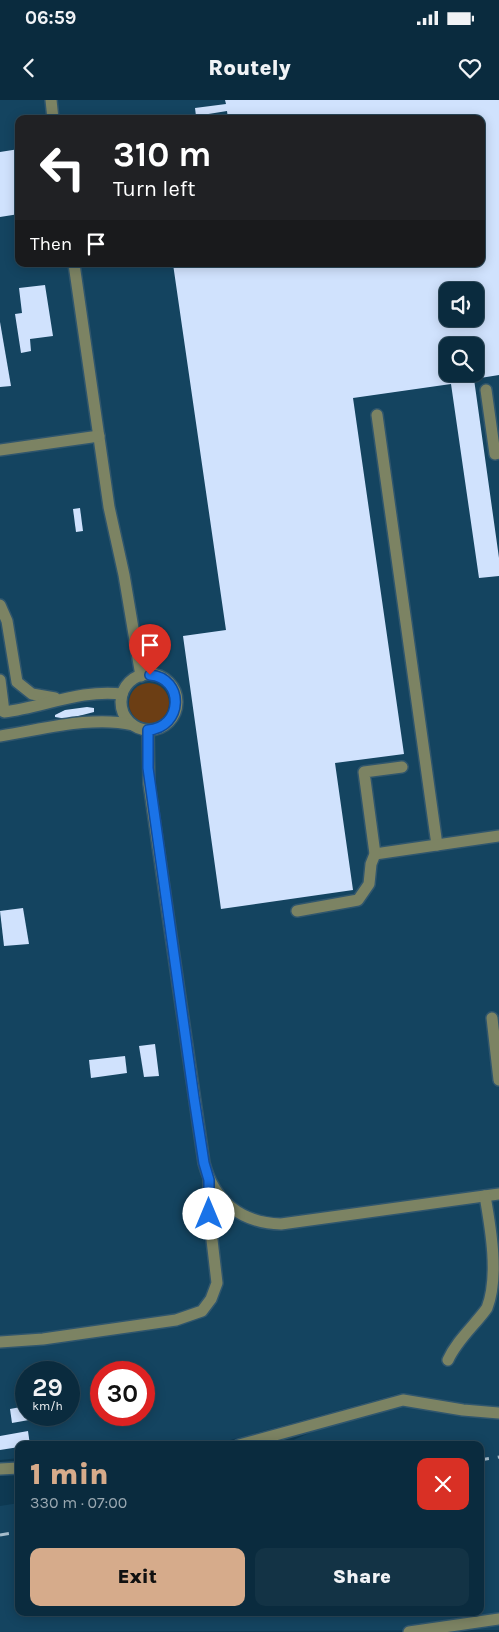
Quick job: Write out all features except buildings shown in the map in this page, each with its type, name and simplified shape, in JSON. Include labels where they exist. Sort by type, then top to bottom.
[{"type":"street","points":[[51,100],[53,115]]},
{"type":"street","points":[[74,267],[109,507],[124,575],[141,676]]},
{"type":"street","points":[[486,390],[495,454],[499,453]]},
{"type":"street","points":[[377,416],[437,845]]},
{"type":"street","points":[[0,450],[99,436]]},
{"type":"street","points":[[0,605],[7,621],[17,682],[32,694],[62,698]]},
{"type":"street","points":[[0,736],[96,722],[118,722],[148,730],[160,728],[169,721],[175,710],[176,699],[172,688],[164,679],[153,675],[141,676],[128,684],[122,698],[109,714],[96,722]]},
{"type":"street","points":[[0,680],[2,713],[62,698],[103,692],[122,698]]},
{"type":"street","points":[[122,698],[124,716],[132,725]]},
{"type":"street","points":[[148,730],[149,784],[204,1163],[209,1180],[219,1196],[236,1212],[252,1220],[275,1224],[294,1223],[499,1194]]},
{"type":"street","points":[[297,911],[358,900],[369,884],[372,862],[376,854],[364,772],[402,767]]},
{"type":"street","points":[[376,854],[499,836]]},
{"type":"street","points":[[492,1018],[499,1080]]},
{"type":"street","points":[[0,1342],[43,1339],[166,1321],[202,1311],[211,1300],[217,1283],[209,1214],[209,1180]]},
{"type":"street","points":[[448,1360],[455,1347],[488,1307],[496,1287],[497,1266],[485,1196]]},
{"type":"street","points":[[254,1441],[403,1400],[419,1401],[463,1410],[499,1413]]},
{"type":"street","points":[[0,1469],[15,1468]]},
{"type":"street","points":[[409,1632],[499,1619]]},
{"type":"shaded area","points":[[0,100],[499,100],[499,1630],[0,1632],[0,1506],[15,1504],[15,1616],[484,1616],[484,1441],[291,1441],[401,1393],[227,1441],[15,1441],[15,1458],[0,1460]]},
{"type":"shaded area","points":[[149,683],[163,689],[169,703],[163,717],[149,723],[135,717],[129,703],[135,689]]},
{"type":"railway","points":[[484,1459],[499,1457]]},
{"type":"railway","points":[[0,1535],[15,1533]]},
{"type":"route","points":[[150,675],[164,679],[174,690],[176,699],[175,710],[169,721],[160,728],[148,730],[147,754],[149,784],[194,1098],[204,1163],[209,1180],[209,1214]]}]
